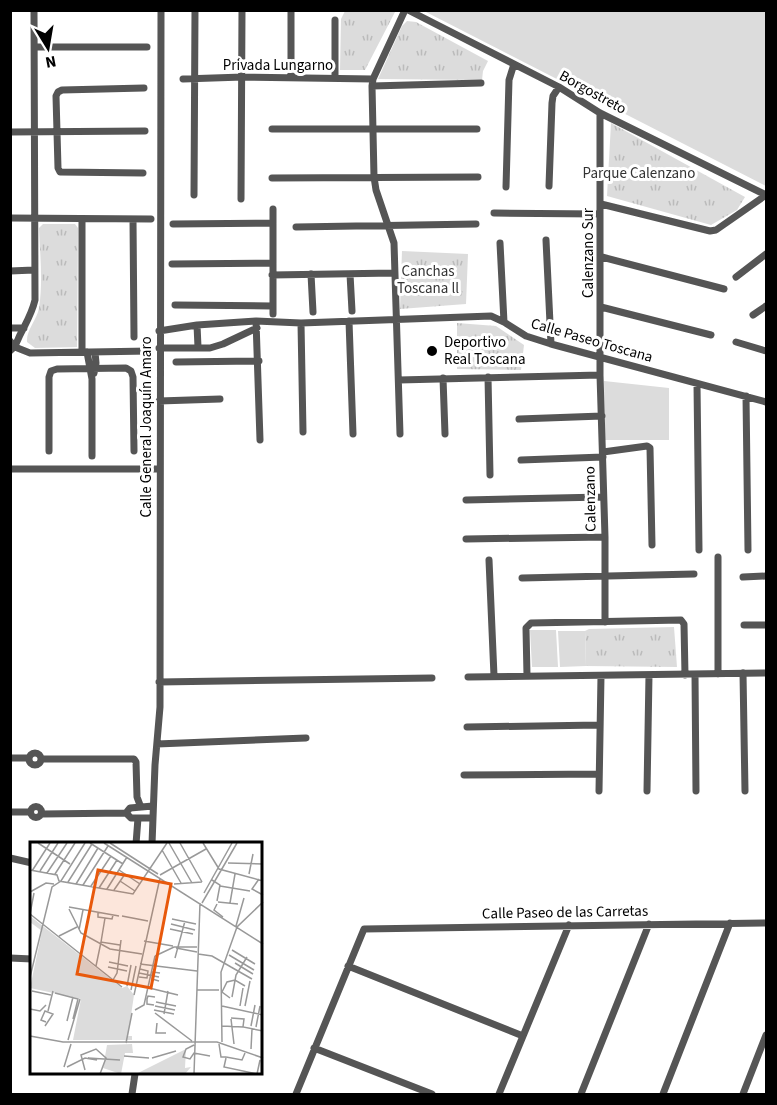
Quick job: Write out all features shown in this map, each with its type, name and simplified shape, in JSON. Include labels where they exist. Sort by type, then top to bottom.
[{"type":"street","points":[[34,10],[34,300],[31,317],[12,344],[30,353],[150,351]]},
{"type":"street","name":"Calle General Joaquín Amaro","points":[[152,842],[160,707],[161,10]]},
{"type":"street","points":[[194,195],[195,10]]},
{"type":"street","points":[[241,199],[242,10]]},
{"type":"street","points":[[291,10],[291,78]]},
{"type":"street","points":[[400,434],[394,243],[376,190],[374,177],[373,82],[406,10]]},
{"type":"street","name":"Borgostreto","points":[[406,10],[559,87],[600,113],[766,195]]},
{"type":"street","points":[[334,20],[335,78]]},
{"type":"street","points":[[35,47],[147,47]]},
{"type":"street","points":[[506,187],[509,80],[514,64]]},
{"type":"street","name":"Privada Lungarno","points":[[183,79],[335,78],[373,82],[481,83]]},
{"type":"street","points":[[549,186],[552,103],[553,96],[559,87]]},
{"type":"street","points":[[143,173],[60,172],[57,131],[58,92],[62,90],[144,88]]},
{"type":"street","name":"Calenzano Sur","points":[[600,113],[602,257],[600,375]]},
{"type":"street","points":[[272,129],[477,129]]},
{"type":"street","points":[[10,132],[145,131]]},
{"type":"street","points":[[272,178],[478,177]]},
{"type":"street","points":[[601,204],[710,231],[716,230],[766,195]]},
{"type":"street","points":[[176,305],[273,310],[273,209]]},
{"type":"street","points":[[494,213],[600,214]]},
{"type":"street","points":[[10,218],[151,219]]},
{"type":"street","points":[[82,219],[88,352],[92,369],[92,456]]},
{"type":"street","points":[[133,219],[134,337]]},
{"type":"street","points":[[173,224],[273,223]]},
{"type":"street","points":[[296,227],[476,224]]},
{"type":"street","points":[[546,240],[551,344]]},
{"type":"street","points":[[500,243],[504,322]]},
{"type":"street","points":[[736,277],[766,254]]},
{"type":"street","points":[[602,257],[724,289]]},
{"type":"street","points":[[172,264],[273,263]]},
{"type":"street","points":[[10,271],[34,270]]},
{"type":"street","points":[[350,273],[352,311]]},
{"type":"street","points":[[272,275],[394,273]]},
{"type":"street","points":[[311,274],[312,312]]},
{"type":"street","points":[[753,315],[766,306]]},
{"type":"street","points":[[602,307],[711,335]]},
{"type":"street","name":"Calle Paseo Toscana","points":[[159,331],[197,325],[256,325],[491,316],[526,336],[551,344],[766,402]]},
{"type":"street","points":[[349,321],[353,434]]},
{"type":"street","points":[[301,323],[303,432]]},
{"type":"street","points":[[197,325],[198,347]]},
{"type":"street","points":[[159,348],[210,348],[224,344],[256,325],[260,440]]},
{"type":"street","points":[[10,328],[23,330]]},
{"type":"street","points":[[736,342],[766,351]]},
{"type":"street","points":[[176,362],[259,361]]},
{"type":"street","points":[[49,451],[49,377],[51,371],[126,368],[131,371],[133,377],[134,451]]},
{"type":"street","points":[[399,380],[600,375]]},
{"type":"street","name":"Calenzano","points":[[600,375],[605,622]]},
{"type":"street","points":[[488,377],[490,475]]},
{"type":"street","points":[[443,378],[445,434]]},
{"type":"street","points":[[697,384],[699,550]]},
{"type":"street","points":[[746,396],[748,549]]},
{"type":"street","points":[[159,401],[220,399]]},
{"type":"street","points":[[519,419],[602,416]]},
{"type":"street","points":[[521,460],[603,454],[647,446],[650,448],[652,545]]},
{"type":"street","points":[[10,469],[160,469]]},
{"type":"street","points":[[466,500],[603,497]]},
{"type":"street","points":[[466,539],[605,537]]},
{"type":"street","points":[[718,557],[718,674]]},
{"type":"street","points":[[489,561],[494,676]]},
{"type":"street","points":[[522,578],[694,574]]},
{"type":"street","points":[[743,577],[766,576]]},
{"type":"street","points":[[527,676],[527,625],[684,621],[685,675]]},
{"type":"street","points":[[744,625],[766,625]]},
{"type":"street","points":[[468,677],[766,673]]},
{"type":"street","points":[[695,674],[696,791]]},
{"type":"street","points":[[743,674],[744,791]]},
{"type":"street","points":[[647,791],[649,675]]},
{"type":"street","points":[[599,791],[601,676]]},
{"type":"street","points":[[159,682],[432,678]]},
{"type":"street","points":[[466,727],[599,725]]},
{"type":"street","points":[[157,744],[306,738]]},
{"type":"street","points":[[10,758],[28,758],[34,765],[39,764],[41,759],[134,759],[140,806]]},
{"type":"street","points":[[464,775],[599,774]]},
{"type":"street","points":[[126,813],[130,808],[153,806]]},
{"type":"street","points":[[10,812],[30,812],[35,818],[42,814],[126,813],[131,818],[152,818]]},
{"type":"street","points":[[136,842],[138,818]]},
{"type":"street","points":[[10,858],[30,862]]},
{"type":"street","points":[[663,1095],[730,923]]},
{"type":"street","name":"Calle Paseo de las Carretas","points":[[348,966],[364,929],[766,923]]},
{"type":"street","points":[[580,1095],[649,924]]},
{"type":"street","points":[[499,1095],[569,925]]},
{"type":"street","points":[[10,958],[30,959]]},
{"type":"street","points":[[296,1095],[348,966],[523,1036]]},
{"type":"street","points":[[743,1095],[766,1035]]},
{"type":"street","points":[[314,1048],[432,1095]]},
{"type":"street","points":[[132,1095],[135,1075]]},
{"type":"green space","points":[[391,10],[395,12],[365,70],[340,70],[341,19],[345,11]]},
{"type":"green space","points":[[424,11],[766,11],[766,186]]},
{"type":"green space","points":[[407,21],[416,22],[488,61],[482,80],[378,79],[402,26]]},
{"type":"green space","name":"Parque Calenzano","points":[[611,123],[745,197],[737,210],[711,225],[607,196]]},
{"type":"green space","points":[[43,224],[75,224],[78,228],[77,347],[35,348],[27,342],[28,333],[39,308],[41,278],[39,228]]},
{"type":"green space","name":"Canchas Toscana ll","points":[[402,251],[468,254],[466,304],[400,309]]},
{"type":"green space","points":[[457,323],[496,326],[524,345],[521,370],[457,369]]},
{"type":"green space","points":[[604,381],[669,388],[669,440],[605,440]]},
{"type":"green space","points":[[674,627],[677,667],[586,666],[585,631],[589,629]]},
{"type":"green space","points":[[530,630],[556,630],[558,667],[532,667]]},
{"type":"green space","points":[[558,631],[585,631],[586,666],[560,667]]},
{"type":"place","name":"Deportivo Real Toscana","points":[[432,351]]}]
